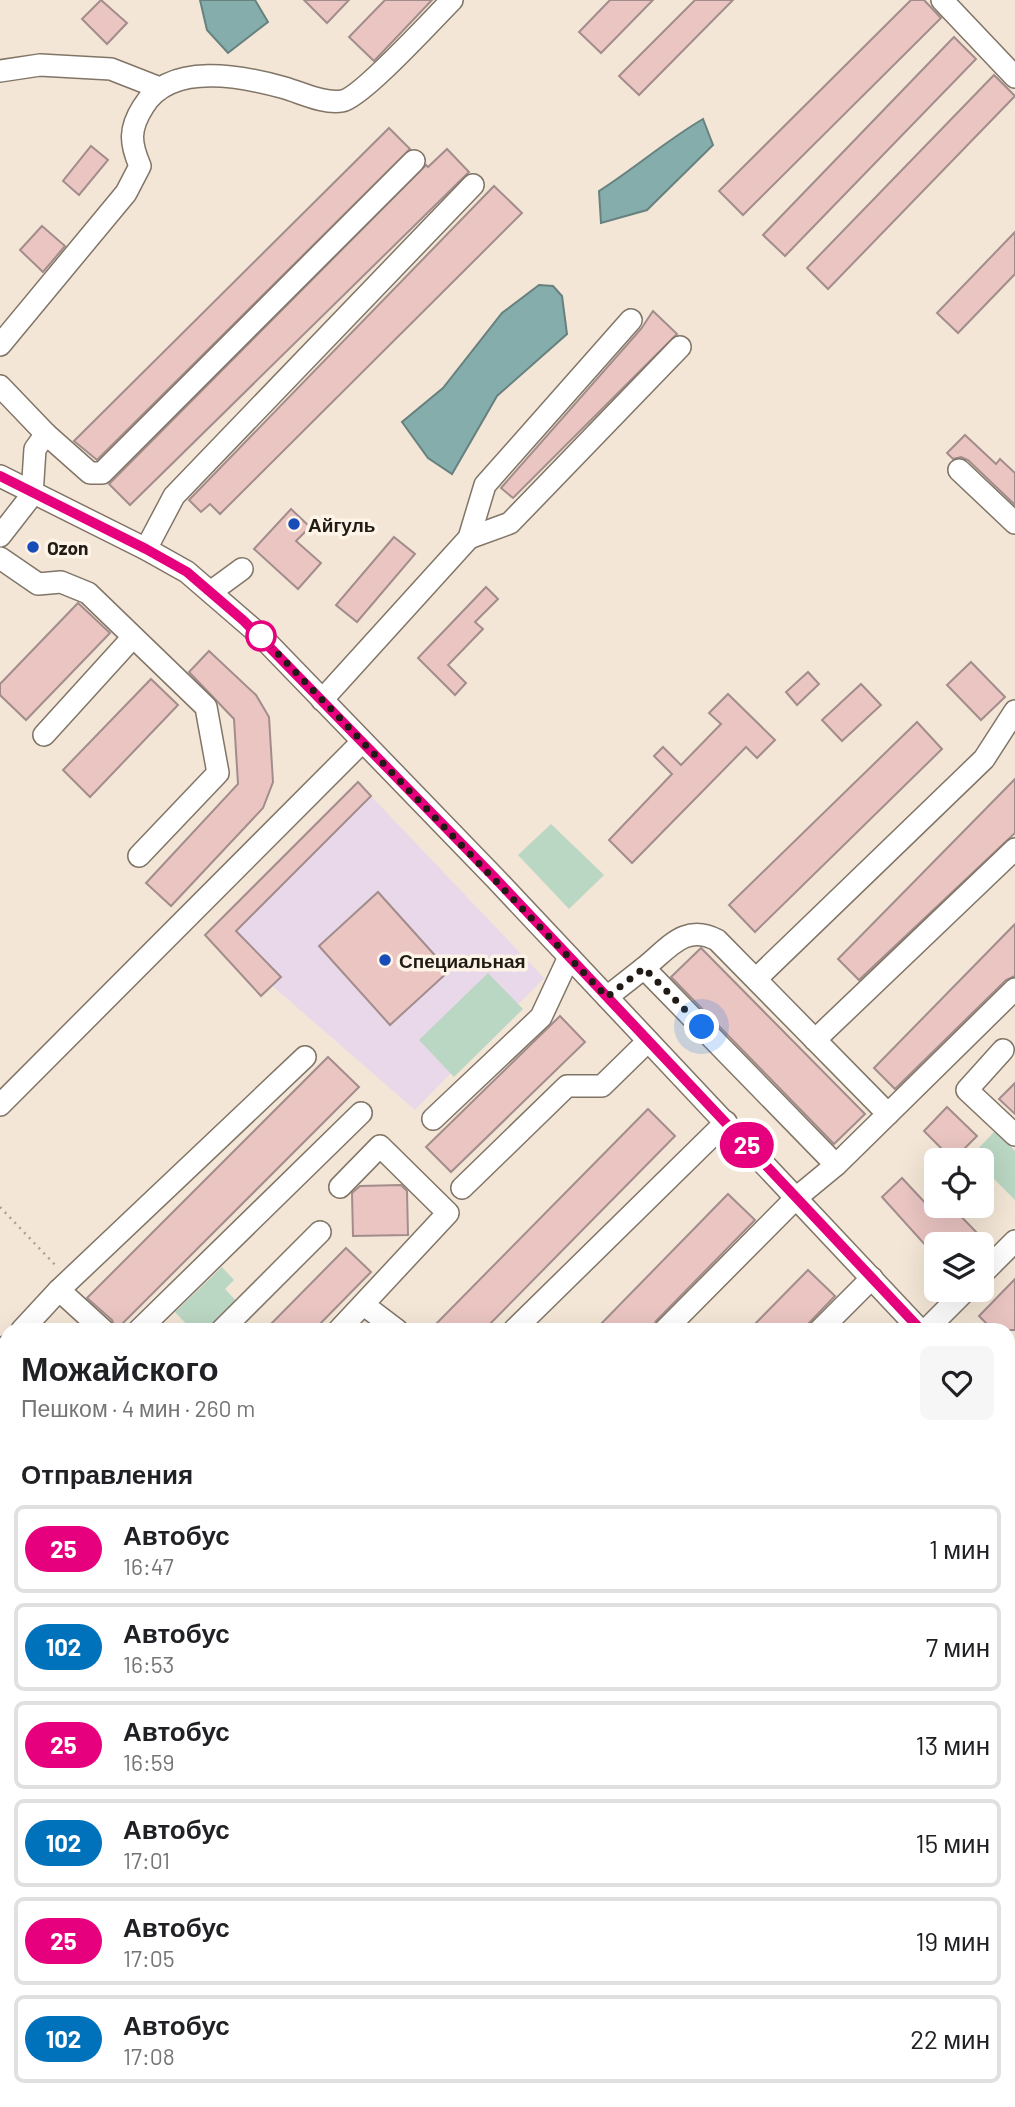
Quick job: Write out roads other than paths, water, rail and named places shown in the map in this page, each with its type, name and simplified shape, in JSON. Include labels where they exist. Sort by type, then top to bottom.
[{"type":"street","points":[[0,345],[126,193],[139,166],[132,148],[131,129],[157,87],[188,76],[260,81],[329,101],[345,101],[363,88],[452,0]]},
{"type":"street","points":[[942,0],[1015,77]]},
{"type":"street","points":[[0,71],[40,65],[111,69],[157,87]]},
{"type":"street","points":[[0,386],[90,473],[102,473],[414,161]]},
{"type":"street","points":[[146,549],[174,496],[473,185]]},
{"type":"street","points":[[323,700],[469,538],[485,485],[631,320]]},
{"type":"street","points":[[469,538],[510,523],[680,347]]},
{"type":"street","points":[[0,536],[32,495],[35,449],[47,433]]},
{"type":"street","points":[[959,470],[1015,523]]},
{"type":"street","points":[[0,476],[32,495],[146,549],[212,591],[323,700],[569,957],[912,1323]]},
{"type":"street","points":[[0,558],[38,584],[61,582],[88,593],[206,707],[218,773],[139,856]]},
{"type":"street","points":[[212,591],[242,569]]},
{"type":"street","points":[[44,735],[134,637]]},
{"type":"street","points":[[756,979],[984,759],[1015,712]]},
{"type":"street","points":[[0,1105],[362,742]]},
{"type":"street","points":[[815,1040],[1015,849]]},
{"type":"street","points":[[607,997],[690,933],[703,933],[717,940],[888,1114]]},
{"type":"street","points":[[433,1119],[541,1017],[569,957]]},
{"type":"street","points":[[644,968],[835,1165]]},
{"type":"street","points":[[672,1323],[796,1198],[835,1165],[1015,989]]},
{"type":"street","points":[[462,1188],[568,1086],[602,1086],[648,1041]]},
{"type":"street","points":[[1003,1051],[967,1090],[1015,1135]]},
{"type":"street","points":[[29,1323],[65,1285],[305,1057]]},
{"type":"street","points":[[146,1323],[361,1113]]},
{"type":"street","points":[[521,1323],[726,1122]]},
{"type":"street","points":[[340,1187],[380,1146],[448,1213],[346,1323]]},
{"type":"street","points":[[229,1323],[320,1232]]},
{"type":"street","points":[[994,1262],[1015,1241]]},
{"type":"street","points":[[827,1323],[872,1278]]},
{"type":"street","points":[[65,1285],[97,1323]]},
{"type":"street","points":[[923,1323],[950,1302]]},
{"type":"street","points":[[364,1305],[388,1323]]},
{"type":"water","points":[[200,0],[255,0],[268,22],[228,53],[207,30]]},
{"type":"water","points":[[703,119],[713,145],[647,210],[601,223],[599,191]]},
{"type":"water","points":[[539,285],[553,286],[562,296],[567,334],[497,396],[452,474],[428,458],[402,422],[443,388],[502,313]]},
{"type":"place","name":"Айгуль","points":[[294,524]]},
{"type":"place","name":"Ozon","points":[[33,547]]},
{"type":"place","name":"Специальная","points":[[385,960]]}]
